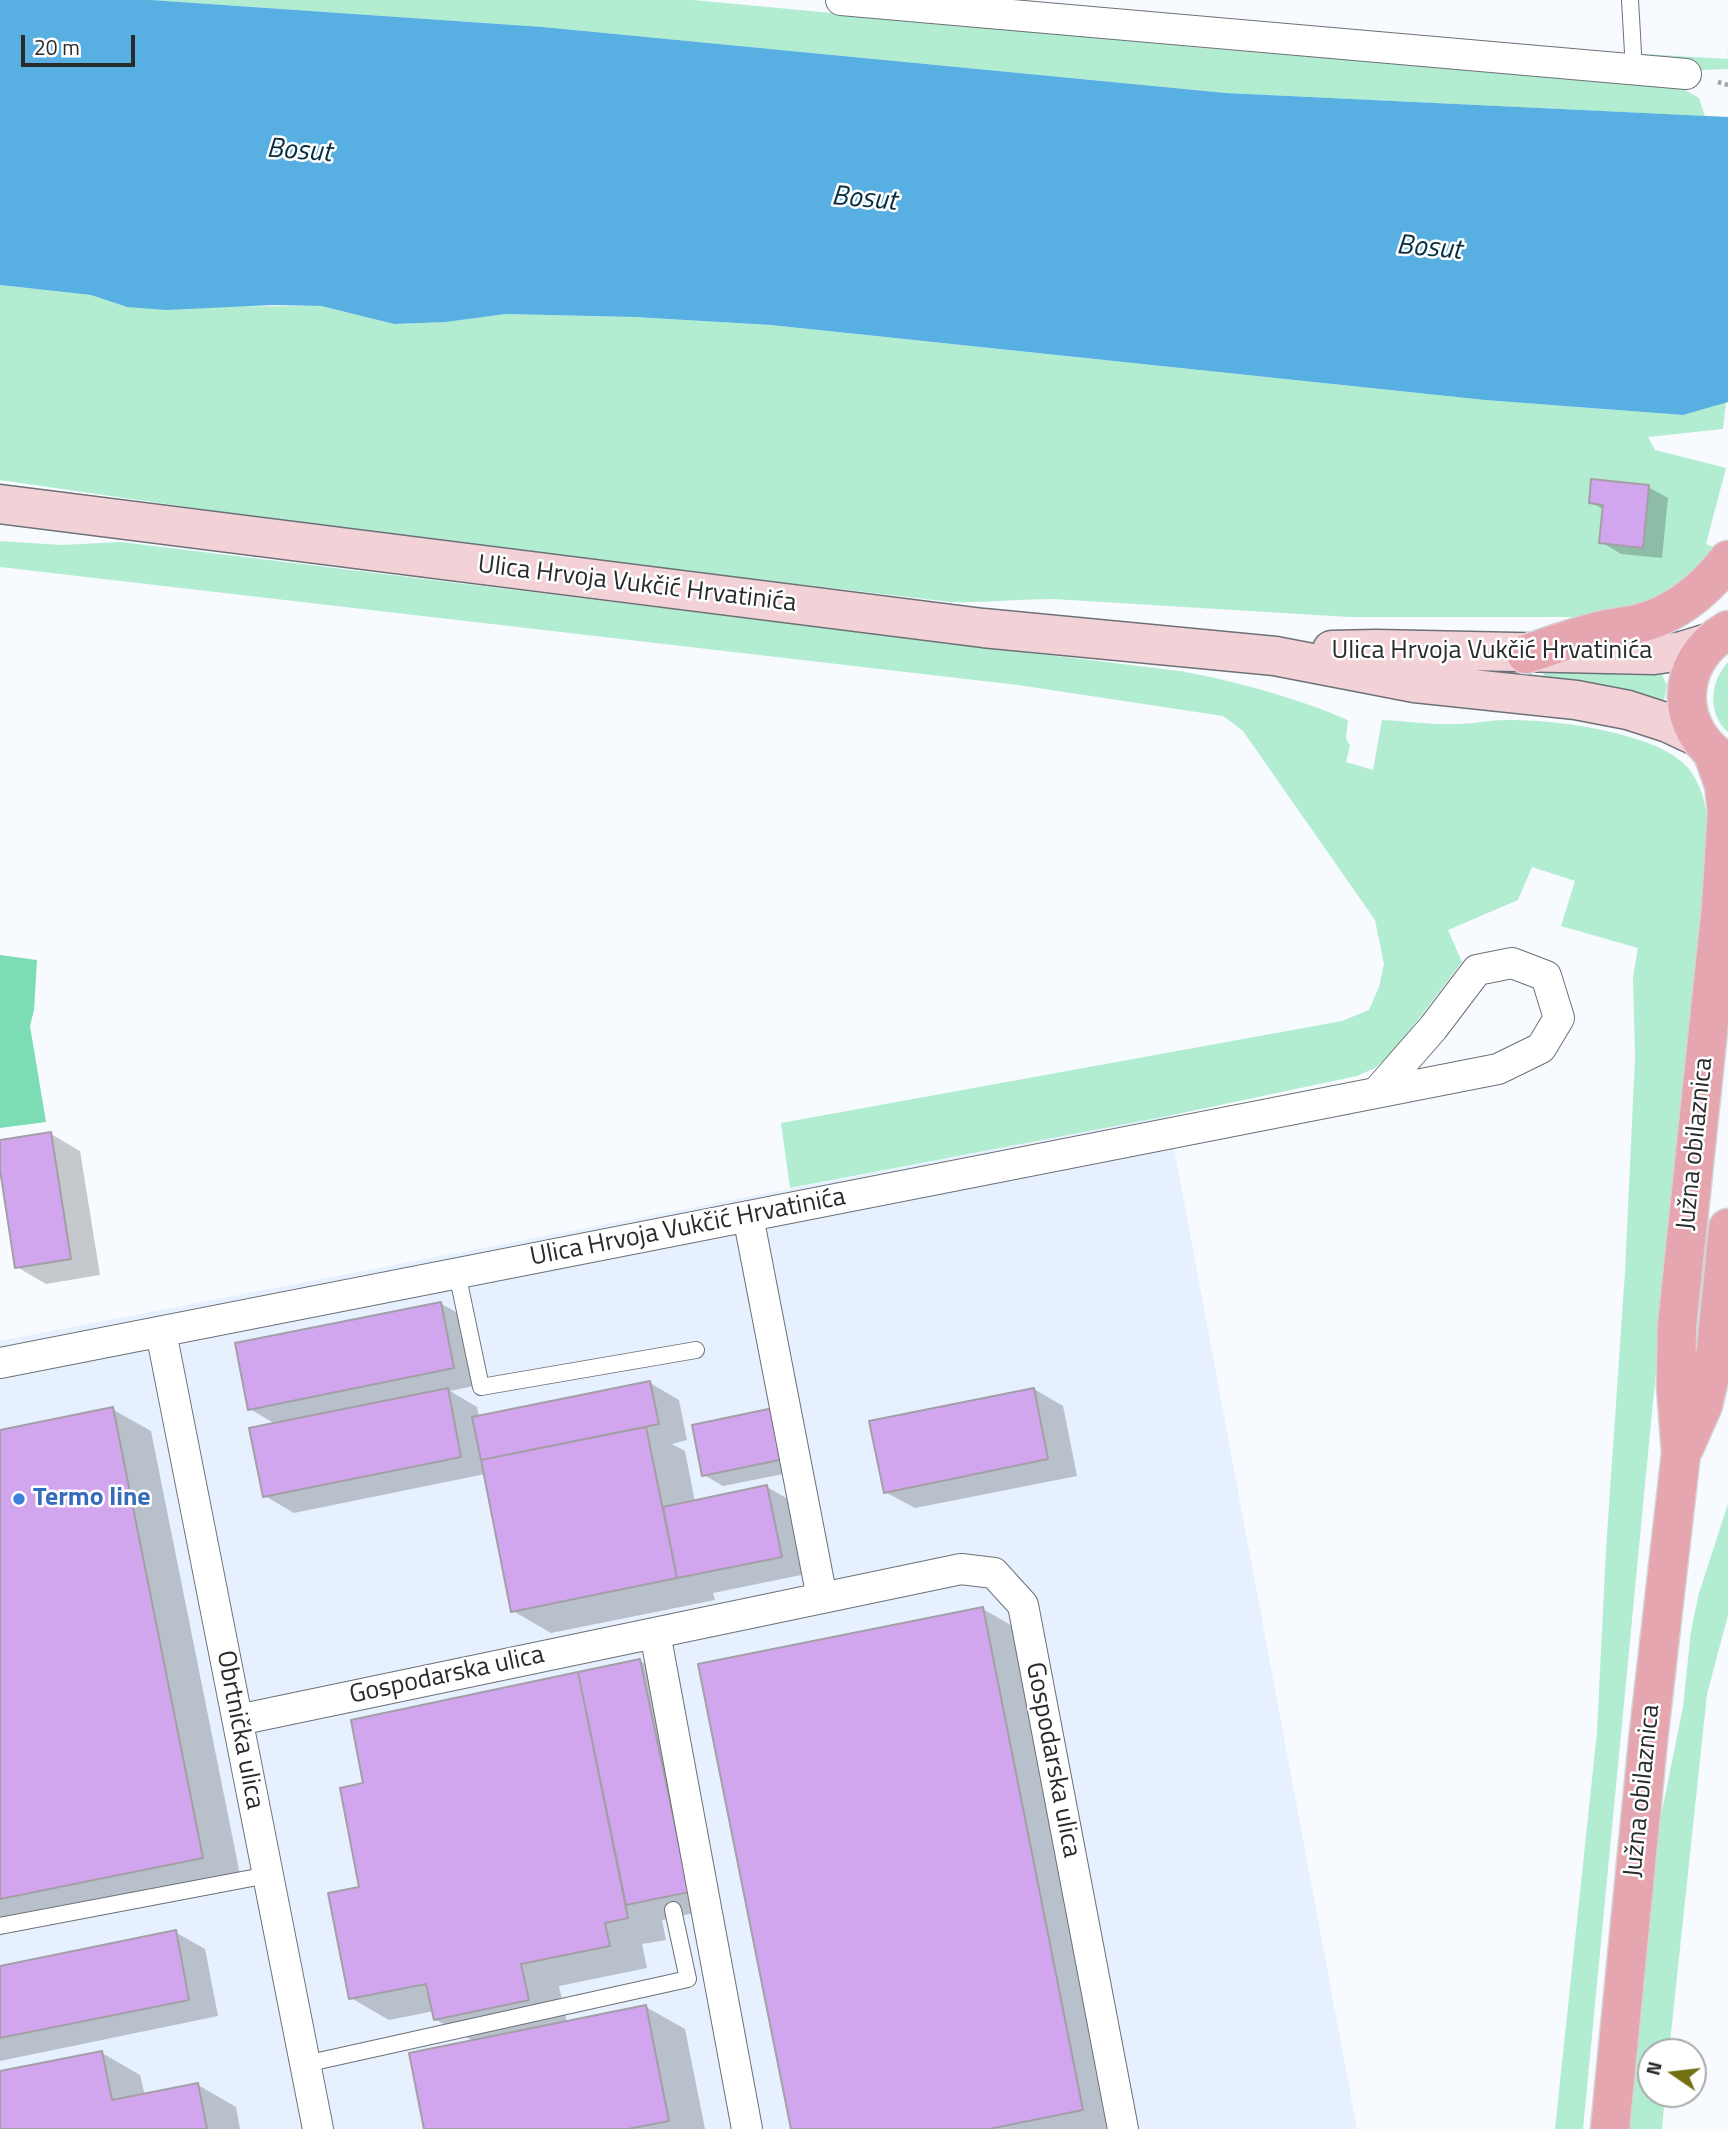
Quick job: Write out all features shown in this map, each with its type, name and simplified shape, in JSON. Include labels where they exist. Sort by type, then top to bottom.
[{"type":"main road","name":"Ulica Hrvoja Vukčić Hrvatinića","points":[[0,504],[983,628],[1275,656],[1415,683],[1576,700],[1629,710],[1668,723],[1713,752]]},
{"type":"main road","points":[[1526,654],[1601,630],[1663,616],[1698,593],[1728,560]]},
{"type":"main road","name":"Ulica Hrvoja Vukčić Hrvatinića","points":[[1275,656],[1376,649],[1654,655],[1682,651],[1723,633]]},
{"type":"main road","name":"Južna obilaznica","points":[[1610,2129],[1648,1741],[1681,1453],[1676,1387],[1677,1326],[1721,907],[1727,812],[1724,785],[1713,752],[1688,713],[1686,688],[1694,664],[1723,633]]},
{"type":"main road","name":"Južna obilaznica","points":[[1681,1453],[1703,1405],[1716,1350],[1728,1228]]},
{"type":"street","points":[[841,0],[1686,74]]},
{"type":"street","name":"Ulica Hrvoja Vukčić Hrvatinića","points":[[0,1363],[1497,1069],[1541,1048],[1559,1018],[1546,976],[1512,963],[1477,970],[1433,1028],[1377,1092]]},
{"type":"street","points":[[748,1216],[822,1598]]},
{"type":"street","name":"Obrtnička ulica","points":[[161,1332],[318,2129]]},
{"type":"street","name":"Gospodarska ulica","points":[[238,1720],[961,1569],[993,1573],[1023,1605],[1123,2129]]},
{"type":"street","points":[[655,1633],[747,2129]]},
{"type":"lane","points":[[1630,0],[1634,70]]},
{"type":"lane","points":[[457,1273],[481,1387],[696,1350]]},
{"type":"lane","points":[[0,1926],[268,1875]]},
{"type":"lane","points":[[305,2064],[688,1979],[673,1910]]},
{"type":"shaded area","points":[[1168,1116],[1357,2129],[0,2129],[0,1341]]},
{"type":"green space","points":[[151,0],[693,0],[1206,48],[1682,88],[1699,98],[1705,116],[1226,93],[543,27]]},
{"type":"green space","points":[[1645,54],[1728,59],[1728,69],[1703,70],[1649,65]]},
{"type":"green space","points":[[0,285],[91,295],[127,307],[321,306],[394,324],[446,322],[506,314],[634,317],[771,325],[1485,400],[1683,415],[1726,402],[1723,429],[1648,437],[1655,450],[1726,468],[1706,544],[1713,547],[1680,587],[1646,609],[1584,617],[1349,617],[1053,599],[951,602],[408,539],[0,480]]},
{"type":"green space","points":[[0,541],[61,545],[121,542],[1180,671],[1266,691],[1348,720],[1346,738],[1350,746],[1346,762],[1373,770],[1382,720],[1448,724],[1525,720],[1578,726],[1634,738],[1658,747],[1678,759],[1692,773],[1699,785],[1706,810],[1706,846],[1583,2129],[1555,2129],[1597,1732],[1606,1549],[1625,1272],[1635,1057],[1633,977],[1638,948],[1561,926],[1575,881],[1532,867],[1518,900],[1448,930],[1462,962],[1395,1050],[1375,1068],[1357,1076],[1168,1116],[790,1188],[781,1123],[1342,1021],[1369,1010],[1379,987],[1384,964],[1375,920],[1243,731],[1223,716],[1018,685],[0,567]]},
{"type":"green space","points":[[1728,662],[1728,732],[1717,716],[1713,697],[1717,678]]},
{"type":"green space","points":[[1554,668],[1660,671],[1667,685],[1664,700],[1541,683],[1544,673]]},
{"type":"green space","points":[[0,955],[37,960],[34,1010],[30,1026],[46,1122],[0,1128]]},
{"type":"green space","points":[[1728,1504],[1728,1615],[1707,1694],[1670,2038],[1638,2038],[1645,1972],[1644,1956],[1661,1816],[1683,1707],[1691,1631],[1699,1593]]},
{"type":"green space","points":[[1637,2050],[1637,2108],[1664,2108],[1662,2129],[1629,2129]]},
{"type":"water","name":"Bosut","points":[[0,0],[151,0],[543,27],[1226,93],[1728,117],[1728,402],[1683,415],[1485,400],[771,325],[634,317],[506,314],[446,322],[394,324],[321,306],[273,305],[166,310],[127,307],[91,295],[0,285]]},
{"type":"building","points":[[1591,479],[1649,485],[1643,548],[1599,543],[1603,505],[1589,503]]},
{"type":"building","points":[[51,1132],[71,1259],[15,1268],[0,1170],[0,1140]]},
{"type":"building","points":[[441,1302],[454,1368],[248,1410],[235,1343]]},
{"type":"building","points":[[650,1381],[659,1424],[481,1460],[472,1417]]},
{"type":"building","points":[[448,1388],[461,1457],[263,1497],[249,1428]]},
{"type":"building","points":[[1034,1388],[1048,1459],[884,1493],[869,1421]]},
{"type":"building","points":[[113,1407],[203,1858],[0,1899],[0,1430]]},
{"type":"building","points":[[778,1407],[789,1458],[702,1476],[692,1425]]},
{"type":"building","points":[[646,1427],[677,1578],[511,1612],[481,1460]]},
{"type":"building","points":[[767,1485],[782,1557],[677,1578],[663,1507]]},
{"type":"building","points":[[983,1607],[1083,2110],[989,2129],[791,2129],[698,1664]]},
{"type":"building","points":[[640,1659],[689,1892],[626,1905],[578,1672]]},
{"type":"building","points":[[578,1672],[628,1918],[605,1923],[610,1946],[521,1964],[529,2000],[434,2020],[426,1984],[349,1999],[328,1893],[359,1887],[340,1788],[363,1783],[351,1720]]},
{"type":"building","points":[[176,1930],[189,2000],[0,2038],[0,1966]]},
{"type":"building","points":[[646,2005],[669,2121],[628,2129],[424,2129],[409,2053]]},
{"type":"building","points":[[102,2051],[112,2100],[198,2083],[207,2129],[0,2129],[0,2071]]},
{"type":"place","name":"Termo line","points":[[19,1499]]}]
